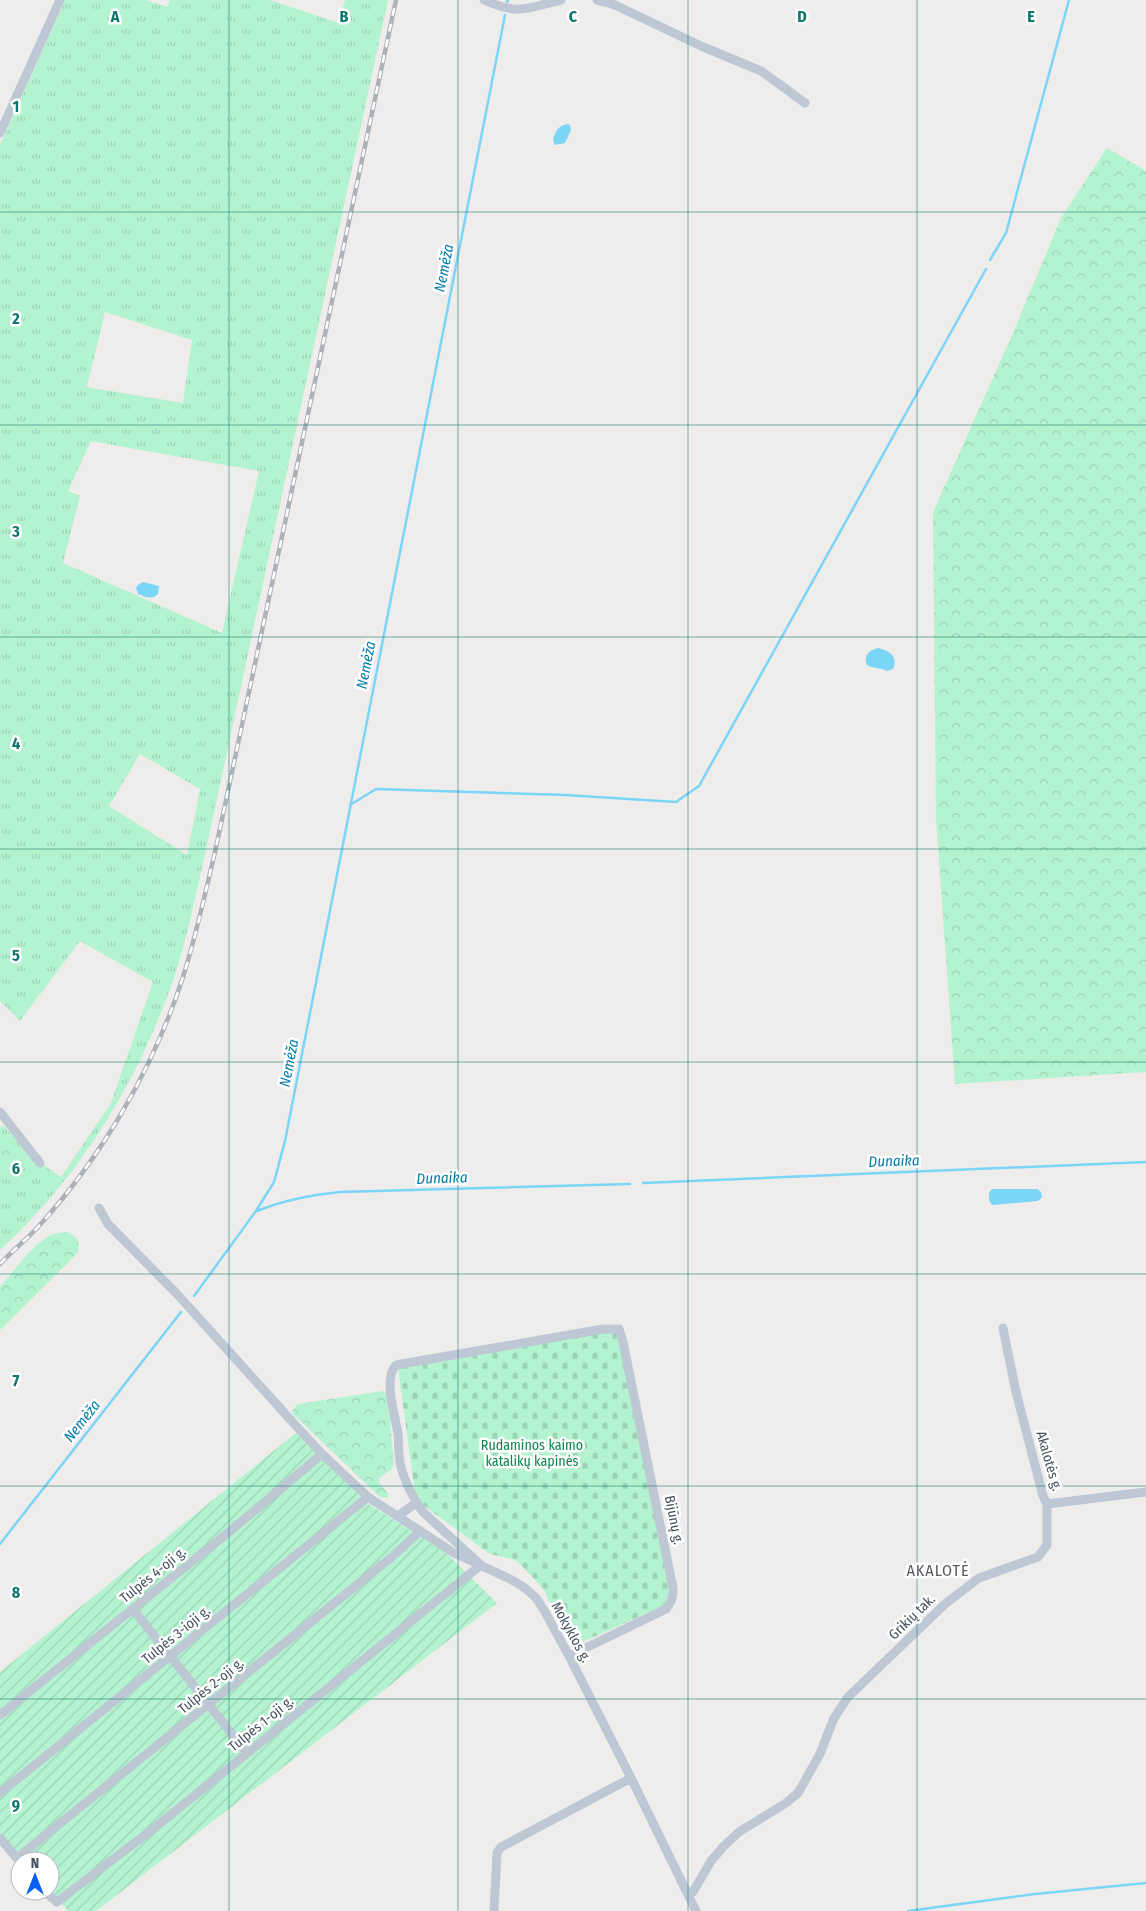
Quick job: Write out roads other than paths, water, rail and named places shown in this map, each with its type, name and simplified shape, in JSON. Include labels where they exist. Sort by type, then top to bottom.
[{"type":"street","points":[[0,133],[60,0]]},
{"type":"street","points":[[484,0],[516,11],[561,0]]},
{"type":"street","points":[[597,0],[615,5],[701,46],[761,71],[805,103]]},
{"type":"street","points":[[0,1112],[40,1163]]},
{"type":"street","name":"Mokyklos g.","points":[[99,1208],[108,1224],[177,1294],[322,1454],[368,1497],[419,1532],[454,1553],[525,1588],[536,1598],[569,1656],[696,1911]]},
{"type":"street","name":"Akalotės g.","points":[[1003,1328],[1016,1392],[1042,1496],[1048,1504],[1146,1492]]},
{"type":"street","name":"Bijūnų g.","points":[[416,1503],[401,1470],[398,1456],[398,1435],[390,1392],[391,1374],[396,1365],[603,1329],[619,1329],[674,1588],[674,1596],[666,1609],[569,1656]]},
{"type":"street","name":"Tulpės 4-oji g.","points":[[0,1715],[322,1454]]},
{"type":"street","name":"Tulpės 3-ioji g.","points":[[0,1793],[171,1658],[368,1497]]},
{"type":"street","points":[[398,1516],[416,1503],[423,1512],[481,1565]]},
{"type":"street","name":"Grikių tak.","points":[[688,1894],[693,1892],[711,1861],[724,1846],[740,1832],[786,1803],[798,1793],[820,1754],[841,1705],[945,1604],[979,1578],[1038,1557],[1047,1545],[1048,1504]]},
{"type":"street","name":"Tulpės 2-oji g.","points":[[30,1851],[393,1556],[419,1532]]},
{"type":"street","name":"Tulpės 1-oji g.","points":[[60,1900],[153,1829],[481,1565]]},
{"type":"street","points":[[132,1609],[247,1753]]},
{"type":"street","points":[[494,1911],[496,1853],[498,1850],[631,1778]]},
{"type":"street","points":[[0,1838],[11,1851]]},
{"type":"water","points":[[570,125],[571,130],[565,143],[555,145],[553,139],[556,131],[561,126]]},
{"type":"water","points":[[143,582],[159,586],[158,594],[146,597],[138,594],[136,588]]},
{"type":"water","points":[[878,648],[894,657],[893,669],[887,671],[867,665],[866,656],[872,650]]},
{"type":"water","points":[[992,1189],[1037,1189],[1041,1192],[1042,1197],[1038,1201],[992,1205],[989,1200],[989,1193]]},
{"type":"waterway","points":[[990,260],[1006,233],[1069,0]]},
{"type":"waterway","name":"Nemėža","points":[[194,1296],[256,1211],[274,1182],[285,1141],[505,15]]},
{"type":"waterway","points":[[350,805],[376,789],[566,795],[676,802],[699,786],[986,269]]},
{"type":"waterway","name":"Dunaika","points":[[643,1183],[1146,1162]]},
{"type":"waterway","name":"Dunaika","points":[[257,1211],[298,1198],[340,1192],[630,1184]]},
{"type":"waterway","name":"Nemėža","points":[[0,1544],[181,1312]]},
{"type":"waterway","points":[[908,1911],[1035,1894],[1146,1883]]},
{"type":"railway","points":[[0,1264],[38,1227],[61,1200],[84,1171],[124,1110],[157,1044],[183,977],[215,852],[396,0]]},
{"type":"district","name":"AKALOTĖ","points":[[938,1570]]},
{"type":"park label","name":"Rudaminos kaimo katalikų kapinės","points":[[532,1454]]}]
